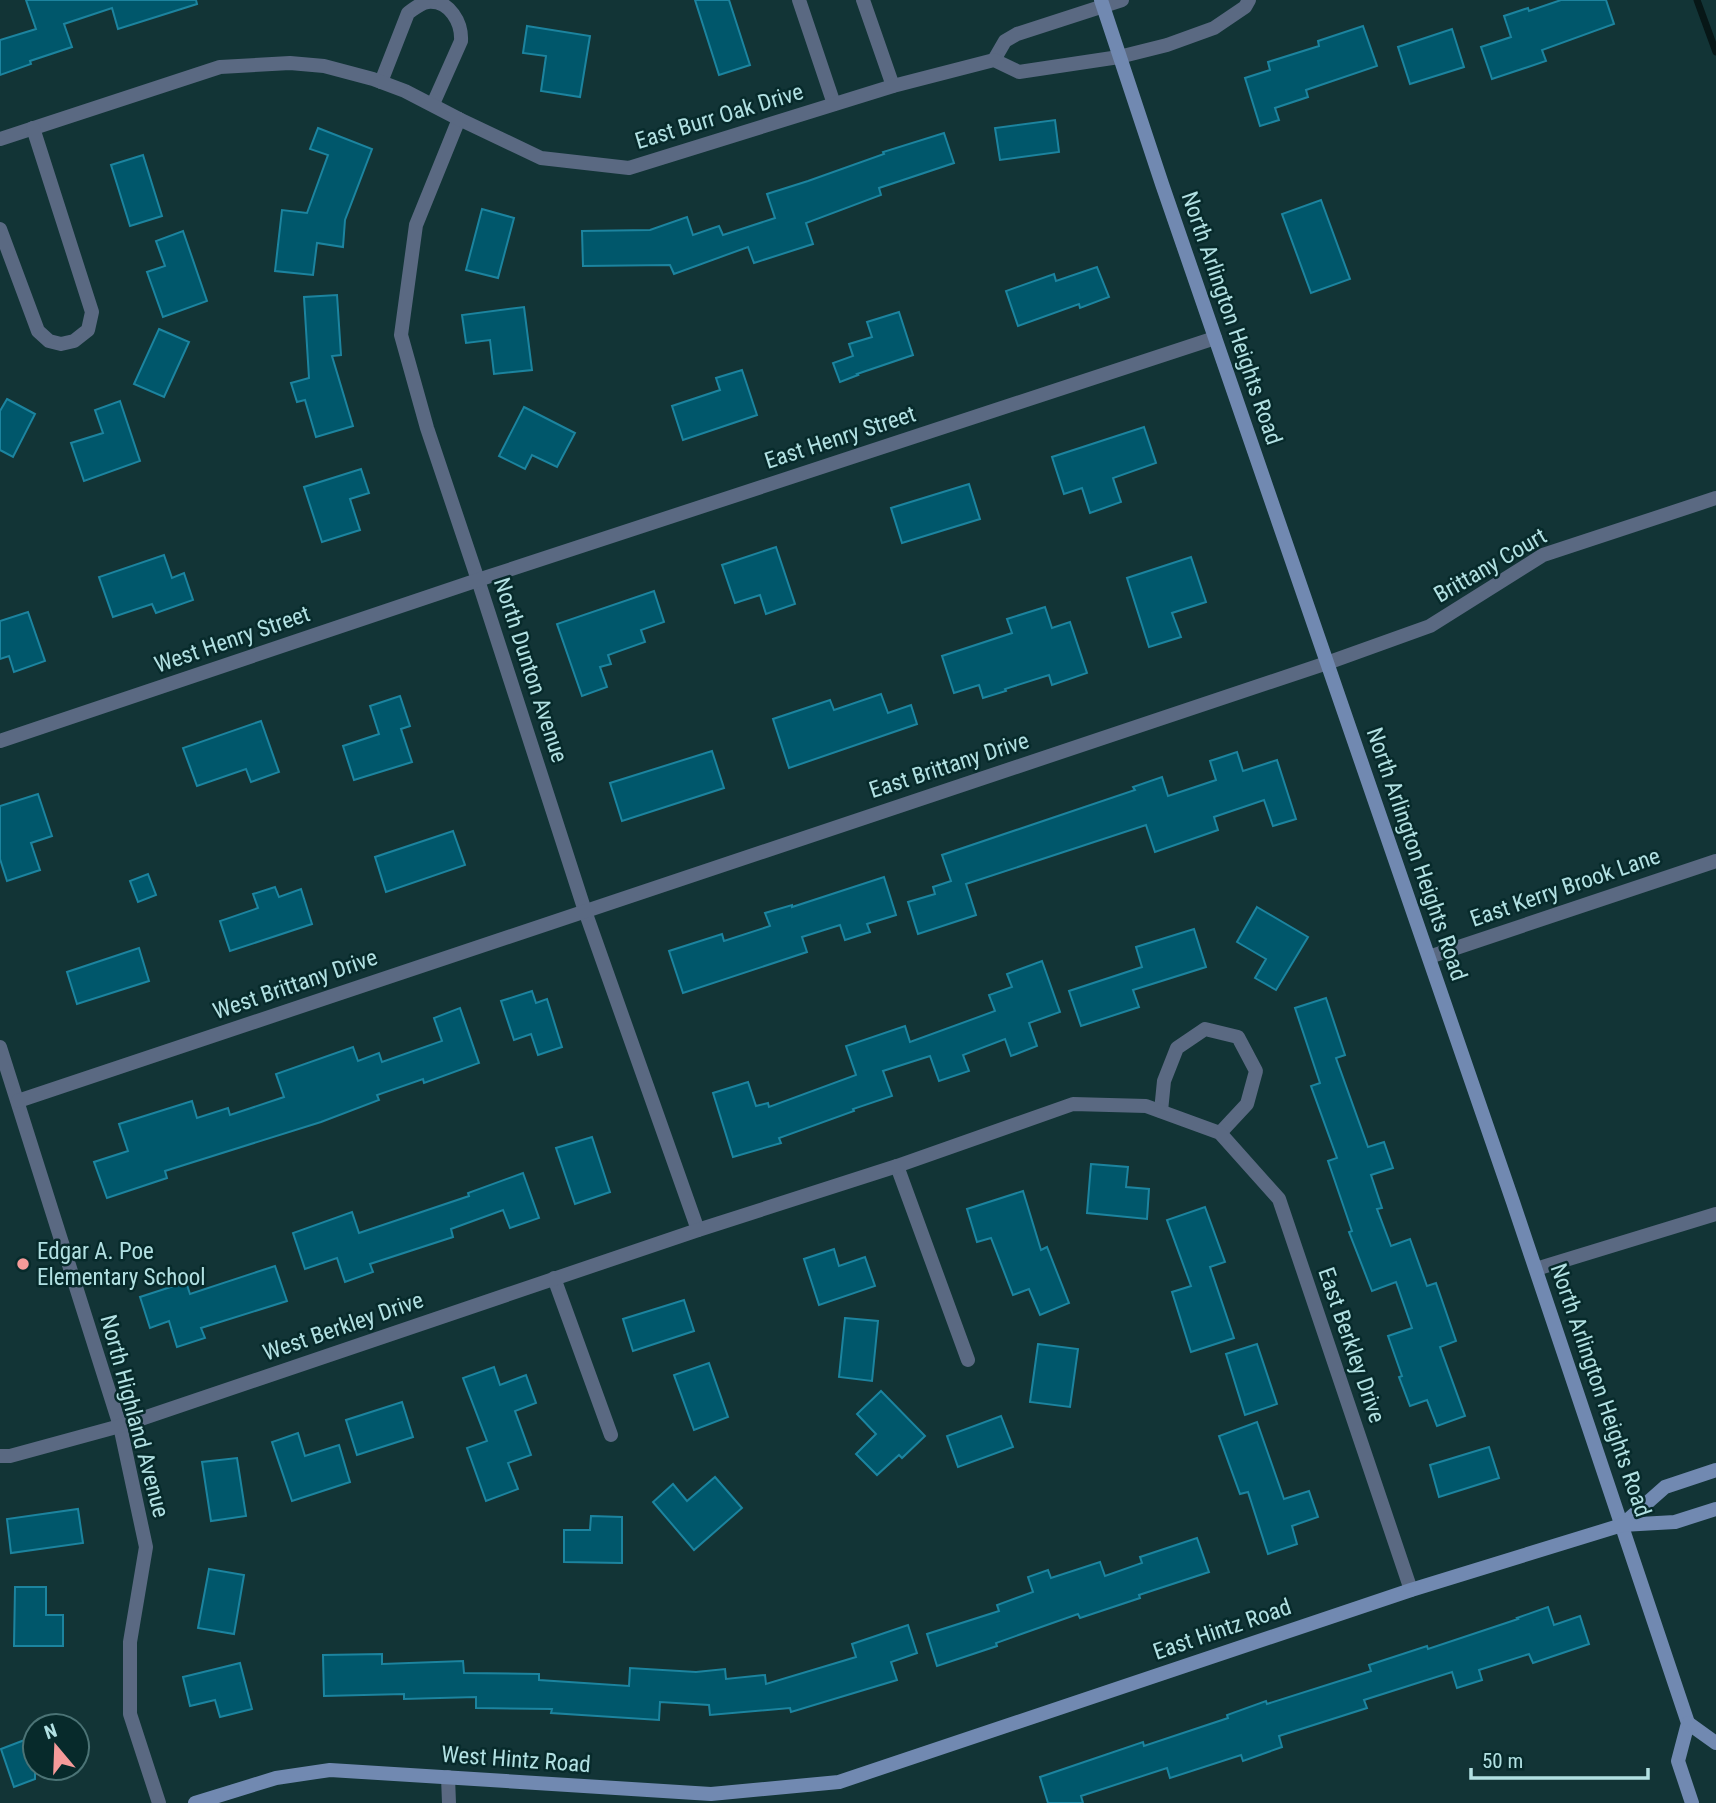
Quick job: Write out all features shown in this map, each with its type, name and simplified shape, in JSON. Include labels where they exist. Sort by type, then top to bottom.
[{"type":"main road","name":"North Arlington Heights Road","points":[[1102,3],[1536,1269],[1688,1723]]},
{"type":"main road","name":"East Hintz Road","points":[[1622,1525],[1665,1486],[1716,1471]]},
{"type":"main road","name":"East Hintz Road","points":[[839,1782],[1411,1590],[1622,1525],[1675,1522],[1716,1509]]},
{"type":"main road","points":[[1692,1803],[1678,1761],[1688,1723],[1716,1743]]},
{"type":"main road","name":"West Hintz Road","points":[[195,1803],[276,1778],[330,1770],[711,1794],[839,1782]]},
{"type":"street","name":"East Burr Oak Drive","points":[[799,0],[834,104]]},
{"type":"street","points":[[863,0],[893,86]]},
{"type":"street","points":[[1122,0],[1102,3],[1017,34],[1005,41],[994,60],[1019,72],[1119,57],[1167,45],[1214,28],[1245,7],[1249,0]]},
{"type":"street","points":[[381,82],[408,13],[429,2],[441,4],[450,9],[458,20],[461,41],[433,104]]},
{"type":"street","name":"East Burr Oak Drive","points":[[0,139],[220,67],[290,62],[324,66],[405,90],[541,158],[629,168],[893,86],[994,60]]},
{"type":"street","name":"North Dunton Avenue","points":[[459,119],[416,225],[401,335],[427,428],[586,911],[698,1230]]},
{"type":"street","points":[[0,229],[38,331],[49,341],[61,344],[74,341],[88,330],[92,312],[33,128]]},
{"type":"street","name":"East Henry Street","points":[[478,580],[1215,338]]},
{"type":"street","name":"Brittany Court","points":[[1327,663],[1430,626],[1543,555],[1716,498]]},
{"type":"street","name":"West Henry Street","points":[[0,741],[478,580]]},
{"type":"street","name":"East Brittany Drive","points":[[586,911],[1327,663]]},
{"type":"street","name":"East Kerry Brook Lane","points":[[1429,957],[1716,861]]},
{"type":"street","name":"West Brittany Drive","points":[[18,1101],[586,911]]},
{"type":"street","points":[[1161,1111],[1164,1081],[1177,1048],[1205,1029],[1238,1037],[1256,1071],[1247,1104],[1220,1133]]},
{"type":"street","name":"North Highland Avenue","points":[[0,1047],[120,1426],[146,1547],[130,1642],[130,1714],[159,1803]]},
{"type":"street","name":"East Berkley Drive","points":[[698,1230],[897,1166],[1073,1104],[1146,1106],[1220,1133],[1279,1199],[1411,1590]]},
{"type":"street","points":[[897,1166],[968,1360]]},
{"type":"street","points":[[1536,1269],[1716,1214]]},
{"type":"street","name":"West Berkley Drive","points":[[0,1456],[10,1457],[120,1426],[698,1230]]},
{"type":"street","points":[[554,1278],[611,1435]]},
{"type":"street","points":[[449,1777],[449,1803]]},
{"type":"building","points":[[26,0],[196,0],[197,4],[118,29],[112,8],[64,24],[72,47],[30,61],[31,64],[0,75],[0,40],[36,29]]},
{"type":"building","points":[[695,0],[729,0],[750,65],[719,75]]},
{"type":"building","points":[[1561,0],[1606,0],[1614,24],[1542,50],[1546,61],[1492,79],[1481,47],[1511,37],[1504,16]]},
{"type":"building","points":[[527,26],[590,36],[580,97],[541,91],[546,56],[523,53]]},
{"type":"building","points":[[1363,26],[1377,66],[1306,90],[1308,97],[1275,108],[1279,120],[1260,126],[1245,78],[1270,70],[1268,62],[1319,46],[1318,41]]},
{"type":"building","points":[[1452,29],[1464,67],[1410,84],[1398,47]]},
{"type":"building","points":[[1055,120],[1059,152],[1000,160],[995,128]]},
{"type":"building","points":[[318,128],[372,149],[345,220],[343,247],[317,243],[313,275],[275,271],[282,210],[307,213],[328,155],[310,149]]},
{"type":"building","points":[[944,133],[954,163],[879,188],[881,195],[806,223],[813,244],[754,263],[748,247],[674,274],[670,265],[583,266],[582,231],[650,230],[687,217],[693,235],[719,226],[723,235],[775,218],[767,194]]},
{"type":"building","points":[[143,155],[162,216],[130,226],[111,165]]},
{"type":"building","points":[[1321,200],[1350,279],[1311,293],[1282,214]]},
{"type":"building","points":[[482,209],[514,218],[498,278],[466,270]]},
{"type":"building","points":[[183,231],[207,301],[163,317],[147,272],[165,266],[156,241]]},
{"type":"building","points":[[1097,267],[1109,297],[1080,308],[1079,304],[1018,326],[1006,291],[1054,274],[1056,281]]},
{"type":"building","points":[[337,295],[341,355],[332,356],[353,426],[316,437],[305,400],[297,402],[291,383],[309,378],[304,297]]},
{"type":"building","points":[[524,307],[532,370],[494,374],[490,340],[466,343],[462,315]]},
{"type":"building","points":[[899,312],[913,355],[840,382],[833,363],[853,356],[849,344],[872,337],[867,322]]},
{"type":"building","points":[[159,329],[189,342],[164,397],[134,384]]},
{"type":"building","points":[[742,370],[757,415],[683,440],[672,406],[720,390],[716,378]]},
{"type":"building","points":[[7,399],[35,414],[13,457],[0,450],[0,411]]},
{"type":"building","points":[[120,401],[140,461],[84,481],[71,443],[103,433],[95,410]]},
{"type":"building","points":[[524,407],[575,433],[557,467],[532,455],[525,469],[499,456]]},
{"type":"building","points":[[1144,427],[1156,463],[1113,478],[1121,502],[1090,513],[1082,488],[1064,494],[1052,457]]},
{"type":"building","points":[[361,469],[369,493],[350,499],[360,530],[322,542],[304,487]]},
{"type":"building","points":[[969,484],[980,519],[902,543],[891,508]]},
{"type":"building","points":[[776,547],[795,604],[766,614],[760,595],[735,603],[722,565]]},
{"type":"building","points":[[164,555],[172,578],[184,573],[193,600],[156,613],[152,604],[113,617],[99,577]]},
{"type":"building","points":[[1191,557],[1206,602],[1172,613],[1181,637],[1149,647],[1127,578]]},
{"type":"building","points":[[654,591],[664,622],[641,630],[645,642],[608,655],[611,664],[600,667],[607,687],[582,696],[557,624]]},
{"type":"building","points":[[1045,607],[1052,628],[1070,622],[1087,673],[1052,685],[1049,675],[983,698],[979,685],[954,693],[942,656],[1012,633],[1007,619]]},
{"type":"building","points":[[28,612],[45,661],[14,672],[9,656],[0,659],[0,621]]},
{"type":"building","points":[[881,694],[888,713],[911,705],[917,724],[789,768],[773,719],[830,700],[834,710]]},
{"type":"building","points":[[400,696],[410,726],[401,729],[412,762],[354,780],[343,746],[379,734],[370,706]]},
{"type":"building","points":[[261,721],[279,772],[251,782],[246,769],[197,786],[183,748]]},
{"type":"building","points":[[712,751],[724,788],[622,821],[610,783]]},
{"type":"building","points":[[1237,752],[1243,771],[1277,760],[1296,819],[1273,826],[1264,800],[1214,817],[1218,830],[1155,852],[1146,825],[966,884],[976,915],[918,934],[908,902],[935,894],[933,887],[951,881],[942,855],[1135,790],[1133,787],[1162,777],[1168,796],[1216,780],[1210,761]]},
{"type":"building","points":[[38,794],[52,836],[31,843],[40,870],[7,881],[0,859],[0,806]]},
{"type":"building","points":[[453,831],[465,865],[386,892],[375,857]]},
{"type":"building","points":[[148,874],[156,895],[138,902],[130,881]]},
{"type":"building","points":[[884,877],[896,915],[867,924],[870,932],[845,940],[840,925],[802,937],[807,952],[683,993],[669,951],[722,934],[724,941],[770,926],[765,913]]},
{"type":"building","points":[[275,887],[279,897],[301,889],[312,924],[230,951],[220,921],[258,908],[253,894]]},
{"type":"building","points":[[1257,907],[1308,937],[1276,990],[1255,978],[1266,959],[1237,942]]},
{"type":"building","points":[[1194,929],[1206,967],[1133,990],[1139,1007],[1081,1026],[1069,991],[1142,967],[1136,947]]},
{"type":"building","points":[[139,948],[149,981],[77,1004],[67,972]]},
{"type":"building","points":[[1042,961],[1060,1012],[1029,1023],[1037,1046],[1011,1056],[1005,1039],[963,1055],[969,1071],[939,1081],[930,1056],[883,1071],[892,1096],[779,1138],[781,1143],[733,1157],[713,1093],[748,1082],[756,1106],[768,1103],[769,1107],[856,1075],[846,1046],[905,1026],[910,1042],[995,1011],[989,995],[1012,987],[1007,974]]},
{"type":"building","points":[[532,991],[536,1003],[547,999],[562,1047],[538,1055],[531,1034],[514,1040],[501,1001]]},
{"type":"building","points":[[1326,998],[1345,1055],[1336,1058],[1368,1147],[1384,1142],[1393,1168],[1371,1175],[1382,1208],[1377,1209],[1391,1246],[1410,1239],[1427,1286],[1436,1283],[1456,1341],[1440,1347],[1465,1416],[1437,1426],[1427,1400],[1410,1406],[1388,1336],[1412,1328],[1396,1282],[1372,1291],[1349,1232],[1352,1231],[1328,1161],[1337,1158],[1311,1086],[1320,1083],[1295,1008]]},
{"type":"building","points":[[460,1008],[479,1063],[424,1083],[423,1079],[377,1095],[379,1100],[321,1122],[165,1171],[167,1178],[107,1198],[94,1162],[128,1151],[119,1124],[192,1101],[197,1118],[228,1108],[230,1115],[284,1097],[276,1074],[353,1047],[358,1061],[379,1053],[382,1062],[442,1041],[434,1018]]},
{"type":"building","points":[[592,1137],[610,1192],[575,1204],[556,1148]]},
{"type":"building","points":[[1091,1164],[1128,1167],[1126,1187],[1149,1189],[1147,1219],[1087,1213]]},
{"type":"building","points":[[523,1173],[539,1218],[510,1228],[503,1210],[451,1229],[453,1237],[370,1264],[373,1272],[345,1282],[337,1258],[305,1269],[293,1233],[352,1212],[359,1233],[469,1196],[468,1193]]},
{"type":"building","points":[[1023,1191],[1041,1250],[1047,1247],[1069,1303],[1040,1315],[1029,1289],[1013,1295],[991,1238],[977,1242],[967,1209]]},
{"type":"building","points":[[1205,1207],[1225,1262],[1210,1267],[1234,1338],[1191,1352],[1172,1292],[1191,1286],[1167,1220]]},
{"type":"building","points":[[834,1249],[839,1266],[865,1257],[875,1286],[819,1305],[804,1259]]},
{"type":"building","points":[[275,1266],[287,1301],[201,1328],[205,1338],[177,1347],[169,1321],[150,1328],[140,1297],[186,1282],[190,1294]]},
{"type":"building","points":[[684,1300],[694,1331],[633,1351],[623,1319]]},
{"type":"building","points":[[845,1318],[878,1321],[872,1381],[839,1377]]},
{"type":"building","points":[[1038,1344],[1078,1349],[1070,1407],[1030,1402]]},
{"type":"building","points":[[1257,1344],[1277,1404],[1245,1415],[1226,1354]]},
{"type":"building","points":[[709,1363],[728,1417],[694,1430],[674,1375]]},
{"type":"building","points":[[494,1367],[500,1385],[526,1375],[536,1403],[515,1411],[531,1455],[508,1463],[518,1489],[486,1501],[467,1448],[487,1441],[463,1378]]},
{"type":"building","points":[[881,1391],[925,1436],[902,1458],[899,1455],[877,1475],[856,1454],[876,1434],[857,1414]]},
{"type":"building","points":[[402,1402],[413,1437],[357,1455],[346,1420]]},
{"type":"building","points":[[1001,1416],[1013,1447],[958,1467],[947,1436]]},
{"type":"building","points":[[1257,1422],[1284,1499],[1309,1491],[1318,1517],[1292,1526],[1297,1544],[1268,1554],[1248,1492],[1240,1494],[1219,1436]]},
{"type":"building","points":[[298,1433],[305,1456],[339,1445],[350,1482],[292,1501],[272,1442]]},
{"type":"building","points":[[1489,1447],[1499,1478],[1439,1497],[1430,1465]]},
{"type":"building","points":[[237,1458],[246,1516],[211,1521],[202,1462]]},
{"type":"building","points":[[715,1477],[742,1508],[694,1550],[653,1502],[673,1484],[687,1501]]},
{"type":"building","points":[[78,1509],[83,1543],[11,1553],[7,1519]]},
{"type":"building","points":[[591,1516],[622,1517],[622,1563],[564,1562],[564,1530],[590,1530]]},
{"type":"building","points":[[1197,1538],[1209,1572],[1080,1618],[1078,1614],[937,1666],[927,1634],[999,1611],[997,1605],[1033,1592],[1028,1577],[1048,1570],[1051,1578],[1100,1562],[1105,1576],[1142,1563],[1140,1557]]},
{"type":"building","points":[[209,1569],[244,1575],[234,1634],[198,1628]]},
{"type":"building","points":[[15,1587],[46,1587],[46,1615],[63,1615],[63,1646],[14,1646]]},
{"type":"building","points":[[1548,1607],[1554,1625],[1580,1616],[1589,1644],[1533,1663],[1529,1654],[1479,1670],[1482,1680],[1457,1688],[1452,1672],[1364,1700],[1367,1708],[1279,1736],[1282,1747],[1243,1761],[1241,1755],[1170,1778],[1167,1768],[1081,1796],[1083,1803],[1048,1803],[1040,1777],[1143,1742],[1144,1746],[1228,1718],[1227,1715],[1266,1701],[1267,1704],[1371,1671],[1369,1665],[1427,1646],[1428,1649]]},
{"type":"building","points":[[908,1625],[917,1653],[891,1662],[897,1680],[791,1712],[790,1708],[710,1715],[709,1705],[660,1702],[659,1720],[551,1713],[552,1709],[476,1708],[476,1697],[404,1699],[404,1694],[324,1696],[323,1655],[382,1654],[382,1664],[463,1661],[464,1673],[539,1674],[539,1680],[629,1686],[630,1668],[696,1672],[725,1669],[726,1679],[765,1675],[766,1684],[856,1657],[852,1644]]},
{"type":"building","points":[[240,1663],[252,1709],[220,1717],[215,1700],[190,1706],[183,1677]]},
{"type":"building","points":[[21,1741],[21,1782],[27,1782],[14,1787],[1,1749]]},
{"type":"waterway","points":[[1697,0],[1716,52]]},
{"type":"place","name":"Edgar A. Poe Elementary School","points":[[23,1264]]}]
